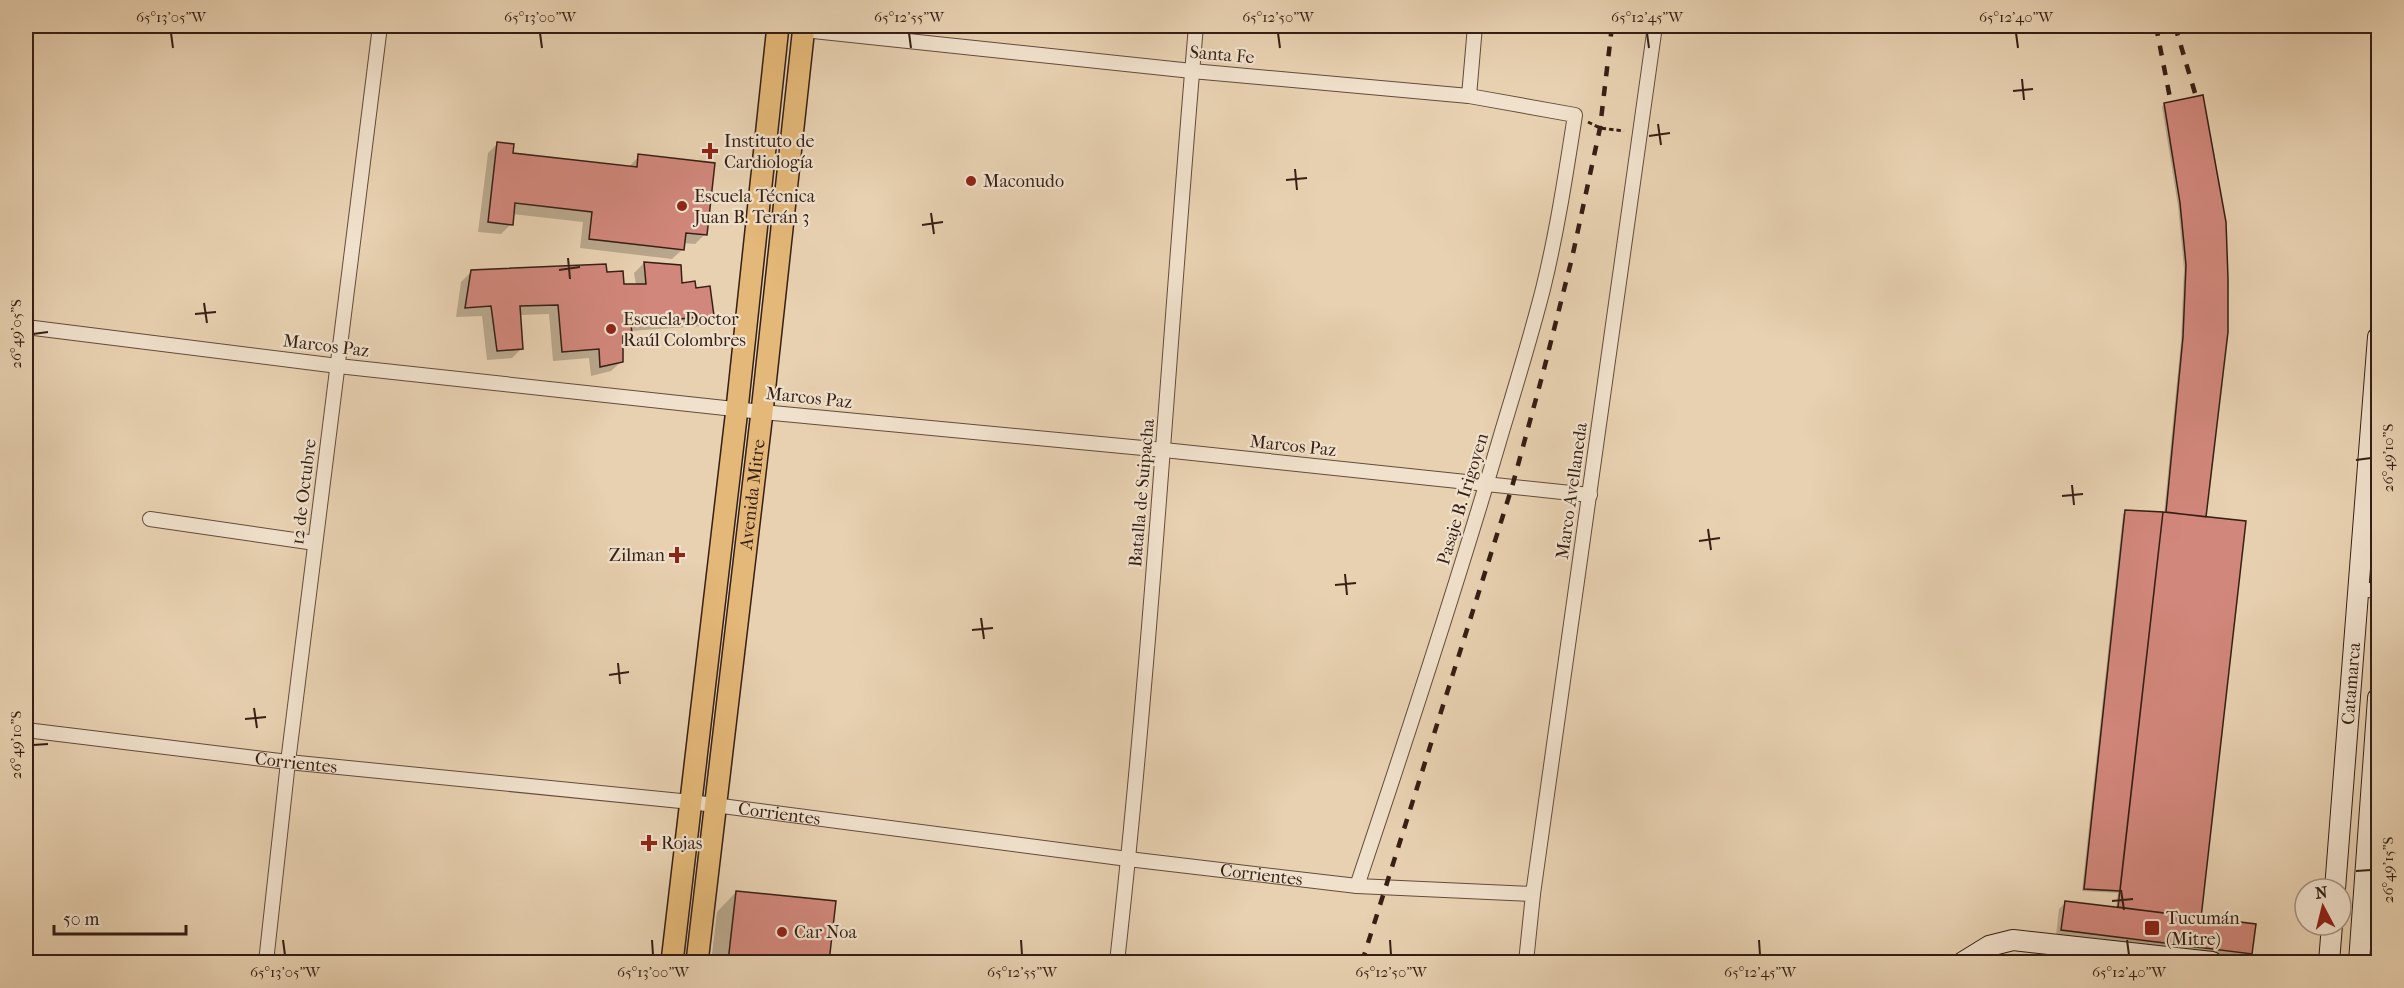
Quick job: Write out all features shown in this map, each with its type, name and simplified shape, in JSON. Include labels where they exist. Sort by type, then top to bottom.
[{"type":"main road","name":"Avenida Mitre","points":[[672,963],[737,409],[778,26]]},
{"type":"main road","name":"Avenida Mitre","points":[[697,963],[762,412],[802,27]]},
{"type":"main road","name":"Catamarca","points":[[2336,877],[2379,337]]},
{"type":"main road","name":"Catamarca","points":[[2359,963],[2379,699]]},
{"type":"main road","points":[[2329,963],[2331,937]]},
{"type":"main road","points":[[1967,959],[1989,946],[2013,940],[2212,963]]},
{"type":"street","name":"12 de Octubre","points":[[267,963],[288,762],[380,26]]},
{"type":"street","name":"Batalla de Suipacha","points":[[1117,963],[1164,450],[1196,26]]},
{"type":"street","points":[[1469,96],[1474,26]]},
{"type":"street","name":"Marco Avellaneda","points":[[1526,963],[1533,894],[1655,26]]},
{"type":"street","name":"Santa Fe","points":[[802,27],[1192,71],[1469,96],[1575,115]]},
{"type":"street","name":"Pasaje B. Irigoyen","points":[[1357,886],[1413,720],[1488,484],[1543,288],[1575,115]]},
{"type":"street","name":"Marcos Paz","points":[[26,327],[338,366],[762,412],[1164,450],[1590,495]]},
{"type":"street","points":[[150,519],[315,543]]},
{"type":"street","points":[[2359,589],[2379,591]]},
{"type":"street","name":"Corrientes","points":[[26,730],[288,762],[691,802],[1128,860],[1357,886],[1533,894]]},
{"type":"path","points":[[1575,115],[1600,128],[1640,133]]},
{"type":"building","points":[[2203,95],[2226,222],[2228,278],[2228,332],[2206,517],[2166,512],[2183,337],[2186,265],[2180,203],[2164,103]]},
{"type":"building","points":[[497,142],[514,144],[513,153],[637,167],[638,154],[715,163],[707,235],[686,233],[684,250],[589,239],[592,212],[515,203],[513,225],[488,222]]},
{"type":"building","points":[[644,262],[681,265],[682,283],[695,281],[696,288],[710,286],[714,316],[631,323],[632,335],[623,336],[623,362],[600,367],[599,349],[562,352],[558,305],[520,306],[523,349],[497,351],[491,306],[465,308],[471,270],[606,264],[607,272],[623,271],[624,284],[646,284]]},
{"type":"building","points":[[2125,510],[2163,512],[2120,891],[2084,889]]},
{"type":"building","points":[[2163,512],[2246,521],[2201,918],[2118,907]]},
{"type":"building","name":"Car Noa","points":[[736,891],[836,901],[829,962],[728,962]]},
{"type":"building","points":[[2065,901],[2256,924],[2252,954],[2061,930]]},
{"type":"railway","points":[[1362,962],[1512,487],[1543,373],[1572,258],[1600,128],[1612,26]]},
{"type":"railway","points":[[2156,26],[2170,98]]},
{"type":"railway","points":[[2175,26],[2195,93]]},
{"type":"place","name":"Instituto de Cardiología","points":[[710,151]]},
{"type":"place","name":"Maconudo","points":[[971,181]]},
{"type":"place","name":"Escuela Técnica Juan B. Terán 3","points":[[682,206]]},
{"type":"place","name":"Escuela Doctor Raúl Colombres","points":[[611,329]]},
{"type":"place","name":"Zilman","points":[[677,555]]},
{"type":"place","name":"Rojas","points":[[649,843]]},
{"type":"place","name":"Tucumán (Mitre)","points":[[2152,928]]},
{"type":"place","name":"Car Noa","points":[[782,932]]}]
